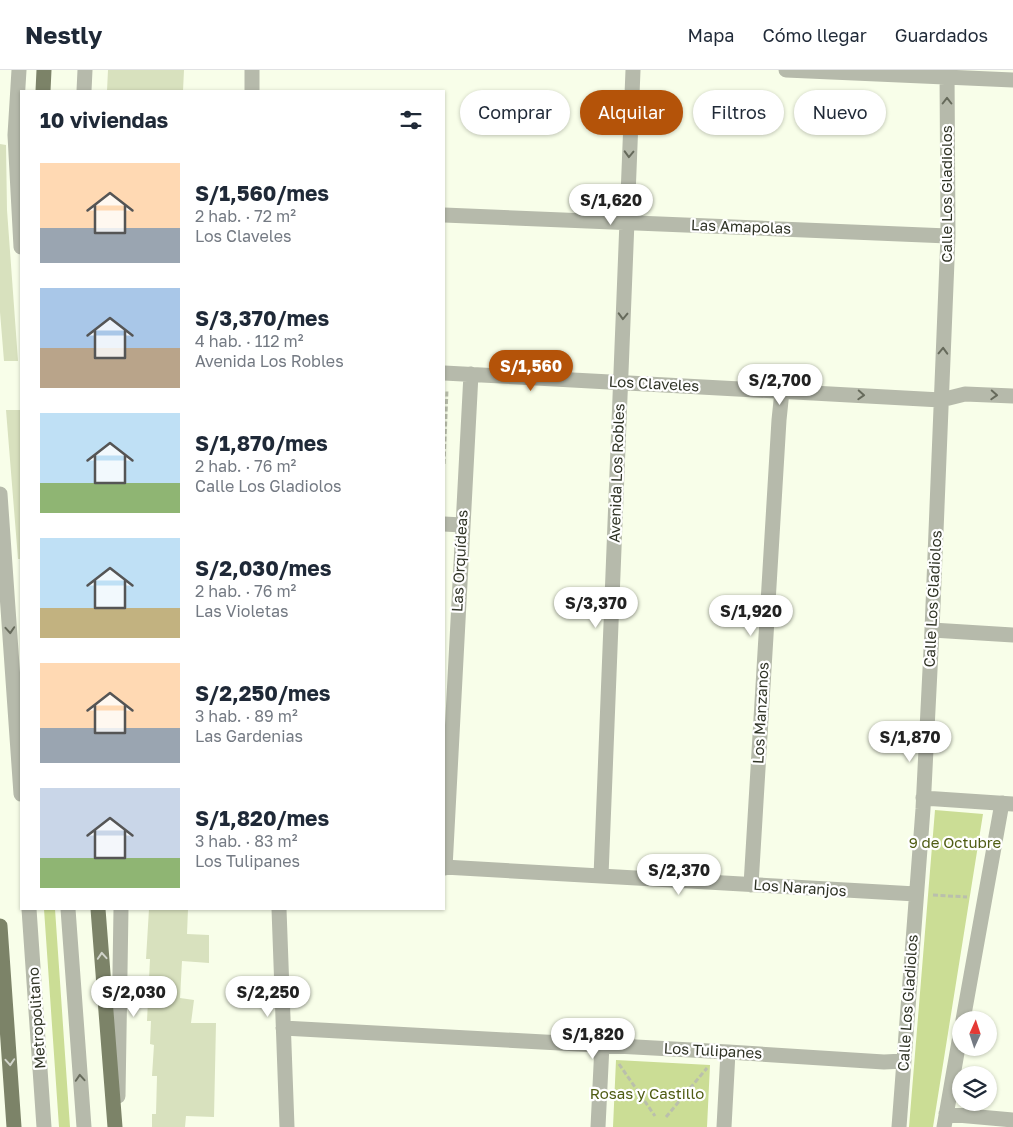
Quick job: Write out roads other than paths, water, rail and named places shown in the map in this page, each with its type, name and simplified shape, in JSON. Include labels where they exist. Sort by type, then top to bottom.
[{"type":"main road","points":[[43,90],[44,70]]},
{"type":"main road","points":[[98,910],[116,1127]]},
{"type":"main road","points":[[0,926],[14,1127]]},
{"type":"street","points":[[19,70],[15,135],[20,228]]},
{"type":"street","points":[[84,90],[85,70]]},
{"type":"street","points":[[252,70],[252,90]]},
{"type":"street","name":"Avenida Los Robles","points":[[601,876],[633,70]]},
{"type":"street","points":[[786,70],[947,74],[1013,80]]},
{"type":"street","name":"Calle Los Gladiolos","points":[[899,1127],[923,798],[932,630],[948,236],[947,74]]},
{"type":"street","name":"Las Amapolas","points":[[445,215],[948,236]]},
{"type":"street","name":"Los Claveles","points":[[446,378],[471,374],[941,400],[965,394],[1013,396]]},
{"type":"street","name":"Las Orquídeas","points":[[445,832],[449,687],[462,525],[471,374]]},
{"type":"street","name":"Los Manzanos","points":[[751,885],[778,430],[782,391]]},
{"type":"street","points":[[0,494],[20,780]]},
{"type":"street","points":[[445,524],[462,525]]},
{"type":"street","points":[[932,630],[1013,635]]},
{"type":"street","points":[[923,798],[1007,804],[965,1011]]},
{"type":"street","name":"Los Naranjos","points":[[445,868],[916,894]]},
{"type":"street","name":"Metropolitano","points":[[29,910],[44,1127]]},
{"type":"street","points":[[68,910],[84,1127]]},
{"type":"street","points":[[116,1127],[121,910]]},
{"type":"street","points":[[279,910],[287,1127]]},
{"type":"street","name":"Los Tulipanes","points":[[283,1028],[884,1062],[904,1061]]},
{"type":"street","points":[[598,1127],[602,1045]]},
{"type":"street","points":[[724,1127],[728,1052]]},
{"type":"street","points":[[956,1056],[945,1121],[1013,1120]]},
{"type":"park label","name":"9 de Octubre","points":[[955,843]]},
{"type":"park label","name":"Rosas y Castillo","points":[[647,1094]]}]
